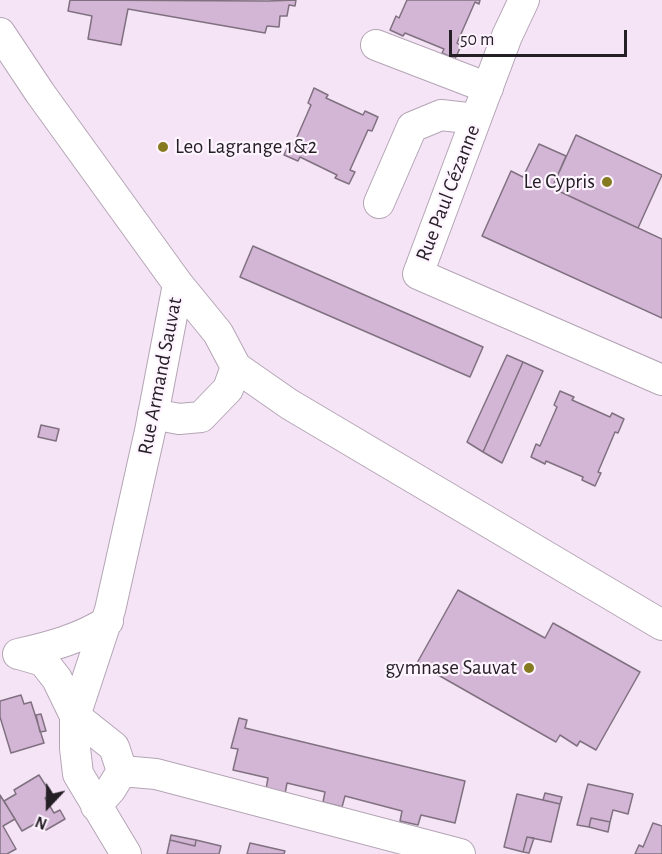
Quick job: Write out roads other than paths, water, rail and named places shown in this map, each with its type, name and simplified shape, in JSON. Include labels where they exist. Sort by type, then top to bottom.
[{"type":"street","name":"Rue Paul Cézanne","points":[[524,0],[507,36],[418,274],[662,380]]},
{"type":"street","name":"Rue Armand Sauvat","points":[[0,33],[40,93],[178,284],[153,414],[108,621],[75,716]]},
{"type":"street","points":[[376,45],[488,88]]},
{"type":"street","points":[[379,203],[412,127],[441,115],[476,119]]},
{"type":"street","points":[[178,284],[218,333],[236,367],[289,404],[662,625]]},
{"type":"street","points":[[153,414],[179,419],[201,417],[228,389],[236,367]]},
{"type":"street","points":[[10,656],[70,640],[91,632],[108,621]]},
{"type":"street","points":[[10,656],[43,661],[57,679],[75,716],[114,747],[122,771],[111,789],[96,806]]},
{"type":"street","points":[[75,716],[78,774],[126,854]]},
{"type":"street","points":[[122,771],[156,774],[460,854]]},
{"type":"place","name":"Leo Lagrange 1&2","points":[[163,147]]},
{"type":"place","name":"Le Cypris","points":[[607,182]]},
{"type":"place","name":"gymnase Sauvat","points":[[529,668]]}]
